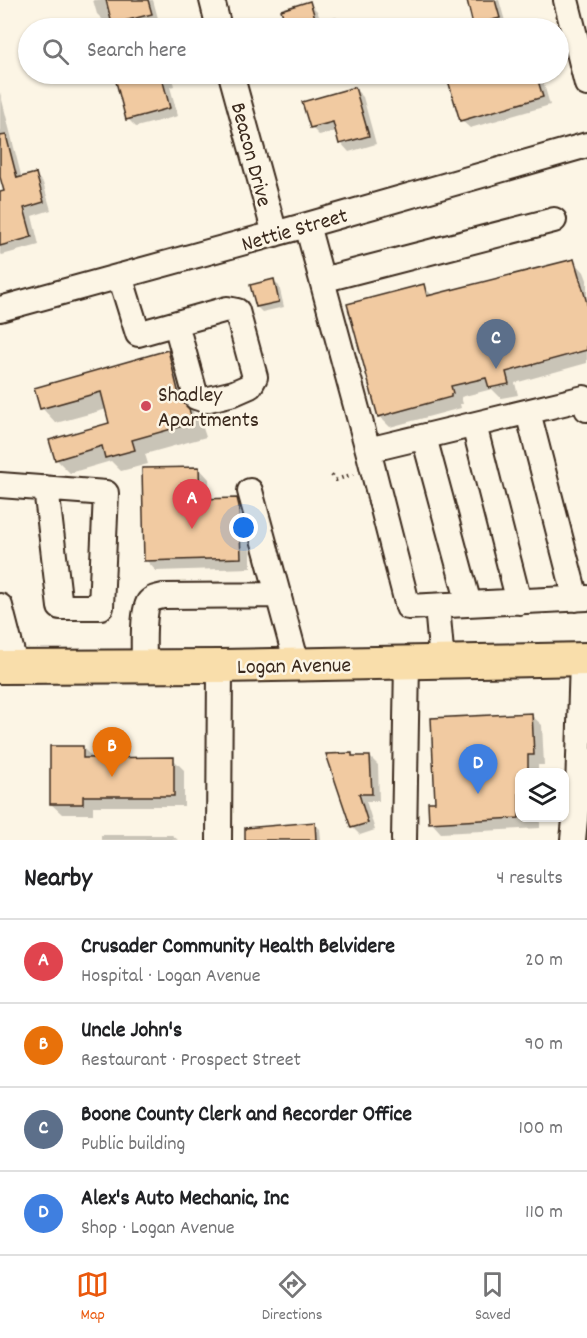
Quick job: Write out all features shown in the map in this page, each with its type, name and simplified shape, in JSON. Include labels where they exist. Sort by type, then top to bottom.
[{"type":"main road","name":"Logan Avenue","points":[[8,668],[584,659]]},
{"type":"street","points":[[212,0],[216,18]]},
{"type":"street","points":[[566,0],[587,84]]},
{"type":"street","name":"Beacon Drive","points":[[234,84],[275,234]]},
{"type":"street","name":"Nettie Street","points":[[0,309],[275,234],[587,144]]},
{"type":"street","points":[[322,280],[554,220]]},
{"type":"street","points":[[307,225],[408,607],[581,598],[528,412]]},
{"type":"street","points":[[120,276],[138,334],[176,324]]},
{"type":"street","points":[[368,450],[528,412],[586,404]]},
{"type":"street","points":[[474,424],[519,602]]},
{"type":"street","points":[[424,437],[469,604]]},
{"type":"street","points":[[0,485],[46,488],[106,493],[101,607],[60,607],[46,488]]},
{"type":"street","points":[[250,491],[297,664]]},
{"type":"street","points":[[144,666],[145,614],[148,603],[154,598],[163,596],[279,596]]},
{"type":"street","points":[[0,606],[8,668]]},
{"type":"street","points":[[437,606],[442,662]]},
{"type":"street","points":[[573,840],[578,790],[584,659]]},
{"type":"street","points":[[404,840],[407,662]]},
{"type":"street","points":[[219,840],[220,666]]},
{"type":"path","points":[[333,475],[336,480],[352,474]]},
{"type":"building","points":[[106,0],[148,0],[152,14],[136,18],[110,18]]},
{"type":"building","points":[[467,0],[495,0],[500,18],[471,18]]},
{"type":"building","points":[[310,1],[315,18],[284,18],[281,10]]},
{"type":"building","points":[[117,84],[164,84],[170,108],[126,120]]},
{"type":"building","points":[[449,84],[539,84],[543,97],[460,121]]},
{"type":"building","points":[[355,87],[369,136],[339,144],[333,122],[310,128],[302,102]]},
{"type":"building","points":[[6,135],[17,178],[36,173],[44,202],[24,208],[32,237],[0,246],[0,192],[4,191],[0,177],[0,136]]},
{"type":"building","points":[[574,259],[587,303],[587,350],[506,372],[509,384],[489,388],[486,378],[451,386],[453,393],[451,397],[378,417],[347,304],[424,284],[427,296]]},
{"type":"building","points":[[274,279],[279,302],[256,307],[250,285]]},
{"type":"building","name":"Shadley Apartments","points":[[168,350],[181,403],[183,402],[189,409],[193,423],[132,440],[135,450],[105,458],[102,446],[55,460],[49,440],[109,423],[101,392],[40,409],[34,388]]},
{"type":"building","points":[[199,467],[200,499],[237,498],[241,558],[144,561],[142,468]]},
{"type":"building","points":[[532,713],[534,755],[528,755],[528,768],[515,768],[515,818],[429,823],[428,802],[435,802],[431,718]]},
{"type":"building","points":[[50,746],[83,746],[83,758],[174,757],[174,796],[83,796],[83,804],[50,804]]},
{"type":"building","points":[[352,753],[352,756],[370,756],[372,794],[359,794],[368,823],[351,828],[326,754]]},
{"type":"building","points":[[315,822],[316,840],[245,840],[245,828]]},
{"type":"place","name":"Boone County Clerk and Recorder Office","points":[[496,369]]},
{"type":"place","name":"Shadley Apartments","points":[[146,406]]},
{"type":"place","name":"Crusader Community Health Belvidere","points":[[192,529]]},
{"type":"place","name":"Uncle John's","points":[[112,777]]},
{"type":"place","name":"Alex's Auto Mechanic, Inc","points":[[478,794]]}]
